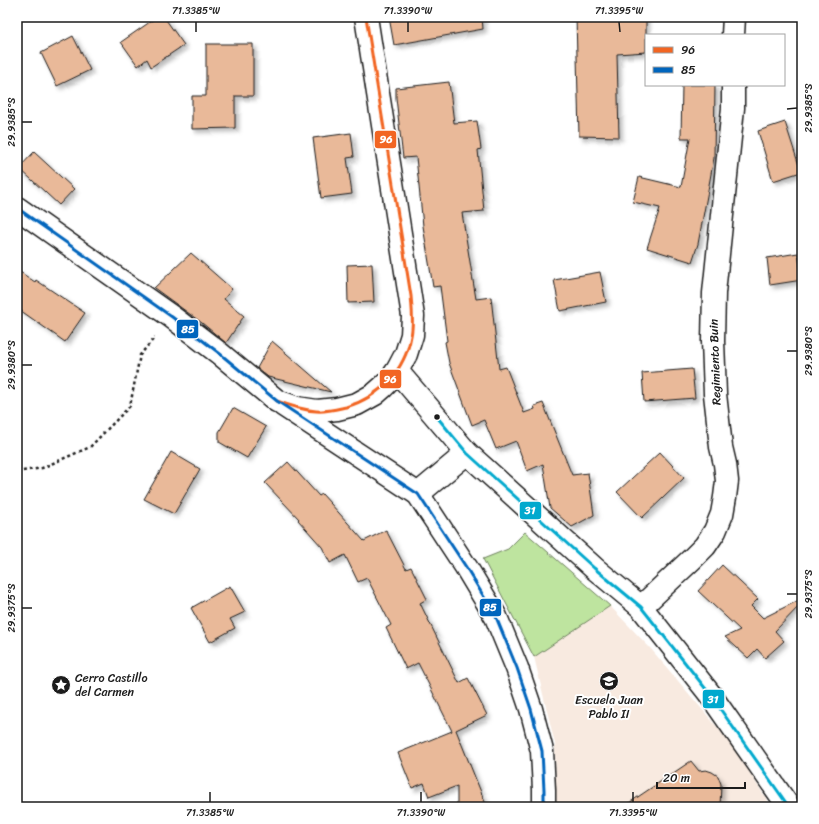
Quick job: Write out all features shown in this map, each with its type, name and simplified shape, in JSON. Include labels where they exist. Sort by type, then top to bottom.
[{"type":"street","points":[[277,401],[296,408],[317,411],[337,409],[357,404],[375,394],[390,380],[397,371],[406,354],[412,335],[413,316],[366,17]]},
{"type":"street","points":[[733,34],[734,17]]},
{"type":"street","name":"Regimiento Buin","points":[[641,607],[705,546],[715,530],[722,514],[726,497],[727,481],[721,447],[715,394],[713,341],[714,293],[734,108],[733,86]]},
{"type":"street","points":[[17,208],[172,316],[277,401],[418,494],[466,567],[496,617],[517,668],[531,709],[542,751],[544,807]]},
{"type":"street","points":[[397,371],[467,453],[594,568],[641,607],[709,693],[789,807]]},
{"type":"street","points":[[418,494],[467,453]]},
{"type":"path","points":[[17,472],[42,468],[90,447],[130,406],[140,355],[172,316]]},
{"type":"shaded area","name":"Escuela Juan Pablo II","points":[[525,532],[610,606],[651,649],[729,741],[772,807],[556,807],[555,744],[534,657],[483,559],[508,549]]},
{"type":"green space","points":[[525,532],[610,606],[534,657],[483,559],[508,549]]},
{"type":"building","points":[[157,17],[164,17],[184,45],[151,67],[147,59],[138,66],[121,42]]},
{"type":"building","points":[[389,17],[482,17],[483,29],[394,45]]},
{"type":"building","points":[[576,17],[599,17],[599,19],[646,17],[645,52],[617,54],[619,137],[579,136]]},
{"type":"building","points":[[73,36],[90,70],[57,86],[41,53]]},
{"type":"building","points":[[206,44],[253,44],[253,96],[235,96],[235,128],[192,129],[192,96],[206,96]]},
{"type":"building","points":[[449,82],[454,123],[477,121],[481,149],[478,150],[484,211],[462,213],[476,299],[491,297],[499,369],[506,367],[524,413],[535,409],[534,406],[543,403],[572,475],[588,473],[594,515],[572,527],[550,508],[543,464],[527,471],[516,441],[496,449],[484,420],[472,425],[449,363],[445,342],[447,341],[440,286],[433,287],[423,226],[416,157],[403,158],[396,88]]},
{"type":"building","points":[[682,86],[715,86],[714,158],[698,244],[692,262],[647,248],[660,208],[633,202],[639,177],[681,187],[690,138],[681,138]]},
{"type":"building","points":[[785,122],[801,172],[773,181],[758,131]]},
{"type":"building","points":[[351,133],[354,157],[347,158],[352,194],[321,198],[313,138]]},
{"type":"building","points":[[34,152],[74,189],[59,205],[19,168]]},
{"type":"building","points":[[191,253],[232,289],[224,299],[244,316],[226,343],[202,323],[154,288]]},
{"type":"building","points":[[798,253],[802,280],[770,285],[767,258]]},
{"type":"building","points":[[372,264],[374,302],[348,303],[347,265]]},
{"type":"building","points":[[17,270],[35,282],[36,280],[85,313],[65,342],[17,308]]},
{"type":"building","points":[[600,272],[606,302],[560,311],[554,280]]},
{"type":"building","points":[[272,341],[331,392],[268,377],[257,368]]},
{"type":"building","points":[[692,369],[695,398],[644,402],[642,373]]},
{"type":"building","points":[[233,408],[266,427],[247,458],[219,442],[219,432]]},
{"type":"building","points":[[171,452],[200,469],[174,514],[144,499]]},
{"type":"building","points":[[660,452],[684,478],[642,518],[617,492]]},
{"type":"building","points":[[288,462],[319,496],[322,494],[364,541],[386,530],[406,569],[411,567],[427,599],[420,603],[459,683],[468,678],[487,715],[456,730],[487,807],[457,807],[457,786],[429,797],[424,783],[412,788],[398,753],[452,731],[418,663],[406,669],[386,628],[391,625],[367,578],[358,582],[345,555],[330,563],[322,547],[298,520],[299,519],[265,483]]},
{"type":"building","points":[[722,565],[758,599],[751,606],[763,618],[799,600],[802,603],[775,631],[784,641],[765,658],[757,649],[748,658],[725,637],[740,630],[698,591]]},
{"type":"building","points":[[230,586],[245,612],[230,619],[235,628],[210,642],[191,608]]},
{"type":"building","points":[[691,761],[699,771],[706,770],[718,776],[721,784],[720,807],[623,807]]},
{"type":"transit line","name":"96","points":[[277,401],[301,409],[320,411],[339,409],[358,402],[380,389],[397,371],[408,348],[411,336],[413,321],[411,296],[366,17]]},
{"type":"transit line","name":"85","points":[[17,208],[172,317],[219,353],[277,401],[418,494],[466,567],[496,617],[517,668],[531,709],[542,751],[544,807]]},
{"type":"transit line","name":"31","points":[[437,417],[467,453],[594,568],[641,607],[709,693],[789,807]]},
{"type":"place","name":"Escuela Juan Pablo II","points":[[609,681]]},
{"type":"place","name":"Cerro Castillo del Carmen","points":[[61,685]]}]
